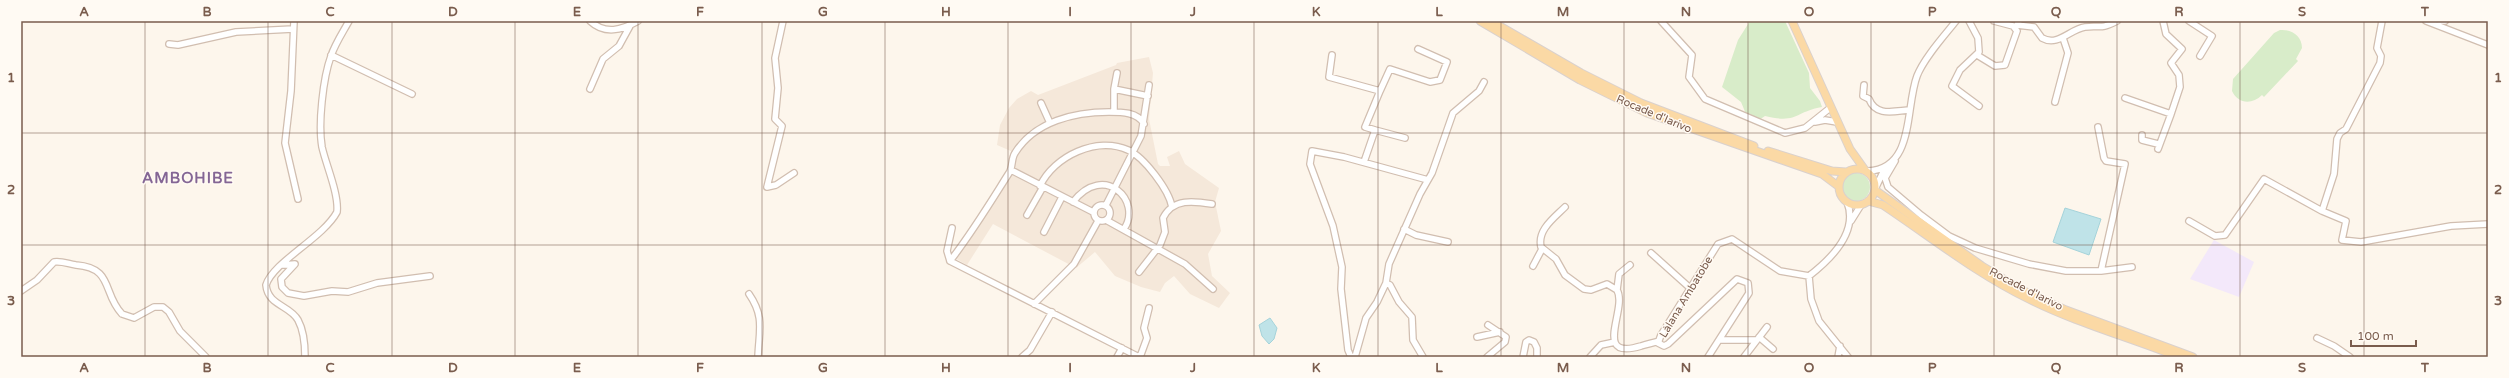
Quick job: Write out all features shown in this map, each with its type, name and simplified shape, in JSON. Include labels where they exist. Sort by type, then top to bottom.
[{"type":"main road","name":"Rocade d'Iarivo","points":[[1480,21],[1612,97],[1675,124],[1822,174],[1838,186]]},
{"type":"main road","name":"Rocade d'Iarivo","points":[[1491,21],[1581,73],[1672,117],[1832,171],[1847,171]]},
{"type":"main road","points":[[1792,21],[1830,108],[1852,152],[1873,178],[1875,189],[1868,201],[1860,205],[1847,202],[1840,196],[1838,186],[1840,179],[1847,171],[1852,159],[1852,152]]},
{"type":"main road","points":[[1847,171],[1856,168],[1866,171]]},
{"type":"main road","name":"Rocade d'Iarivo","points":[[1875,189],[1976,262],[2022,290],[2066,310],[2193,357]]},
{"type":"main road","name":"Rocade d'Iarivo","points":[[1868,201],[1883,205],[1978,271],[2028,299],[2062,315],[2180,357]]},
{"type":"street","points":[[294,21],[291,91],[284,143],[298,199]]},
{"type":"street","points":[[305,357],[303,338],[298,320],[272,299],[267,293],[268,282],[281,265],[306,245],[337,212],[321,136],[327,68],[331,55],[349,21]]},
{"type":"street","points":[[590,21],[605,30],[618,30],[630,26],[638,21]]},
{"type":"street","points":[[783,21],[775,58],[778,88],[775,119],[782,126],[768,187],[776,185],[794,173]]},
{"type":"street","points":[[1661,21],[1692,55],[1689,77],[1704,99],[1785,133],[1805,128],[1830,108]]},
{"type":"street","points":[[1956,21],[1918,74],[1900,154],[1885,178],[1888,187],[1921,215],[1955,239],[1975,248],[2028,264],[2066,271],[2132,267]]},
{"type":"street","points":[[1970,21],[1974,27],[1980,47],[1977,56],[1960,70],[1952,85],[1979,106]]},
{"type":"street","points":[[1977,56],[1995,66],[2005,64],[2017,31],[2013,26],[1994,21]]},
{"type":"street","points":[[2019,21],[2017,25],[2034,27],[2046,40],[2063,38],[2083,27],[2102,28],[2118,21]]},
{"type":"street","points":[[2142,135],[2142,140],[2158,147],[2180,87],[2179,75],[2171,63],[2182,49],[2166,34],[2163,21]]},
{"type":"street","points":[[2189,21],[2212,36],[2200,56]]},
{"type":"street","points":[[2322,211],[2334,174],[2340,133],[2346,129],[2380,63],[2381,56],[2377,48],[2382,21]]},
{"type":"street","points":[[2426,21],[2488,45]]},
{"type":"street","points":[[2440,21],[2445,21]]},
{"type":"street","points":[[590,89],[602,60],[619,46],[630,26]]},
{"type":"street","points":[[169,44],[178,45],[236,32],[293,29]]},
{"type":"street","points":[[2055,102],[2068,53],[2063,38]]},
{"type":"street","points":[[1405,138],[1365,127],[1390,69],[1430,82],[1440,80],[1447,62],[1418,49]]},
{"type":"street","points":[[331,55],[412,94]]},
{"type":"street","points":[[1332,55],[1329,77],[1380,91]]},
{"type":"street","points":[[1114,112],[1114,89],[1117,73]]},
{"type":"street","points":[[1356,357],[1366,318],[1378,302],[1386,283],[1389,264],[1440,154],[1453,113],[1479,91],[1484,82]]},
{"type":"street","points":[[1106,205],[1133,153],[1144,124],[1149,85]]},
{"type":"street","points":[[1864,85],[1863,96],[1869,99],[1876,110],[1887,112],[1910,110]]},
{"type":"street","points":[[1114,89],[1148,96]]},
{"type":"street","points":[[2125,98],[2171,114]]},
{"type":"street","points":[[1041,103],[1050,123]]},
{"type":"street","points":[[950,261],[979,223],[1011,170],[1017,150],[1041,128],[1050,123],[1079,114],[1114,112],[1138,116],[1144,124]]},
{"type":"street","points":[[1813,122],[1826,120],[1837,122]]},
{"type":"street","points":[[2098,127],[2104,158],[2106,161],[2125,164],[2103,269]]},
{"type":"street","points":[[1364,162],[1375,130]]},
{"type":"street","points":[[1027,215],[1055,164],[1082,151],[1105,147],[1123,148],[1133,153],[1163,186],[1172,207]]},
{"type":"street","points":[[1351,357],[1348,350],[1343,304],[1342,267],[1333,226],[1310,164],[1312,151],[1364,162],[1428,180]]},
{"type":"street","points":[[1866,171],[1885,168],[1895,161]]},
{"type":"street","points":[[1875,189],[1885,168]]},
{"type":"street","points":[[1011,170],[1093,212],[1098,220]]},
{"type":"street","points":[[2189,221],[2215,236],[2225,235],[2264,179],[2322,211],[2346,221],[2342,240],[2361,242],[2451,226],[2488,224]]},
{"type":"street","points":[[1073,202],[1081,192],[1091,186],[1106,185],[1114,188],[1124,198],[1129,211],[1128,220],[1124,229]]},
{"type":"street","points":[[1044,232],[1062,197]]},
{"type":"street","points":[[1140,272],[1157,248],[1164,235],[1164,216],[1172,207],[1187,201],[1212,204]]},
{"type":"street","points":[[1847,202],[1850,223]]},
{"type":"street","points":[[1093,212],[1097,206],[1106,205]]},
{"type":"street","points":[[1106,205],[1110,213],[1106,220]]},
{"type":"street","points":[[1848,357],[1819,321],[1812,304],[1809,276],[1844,240],[1850,223],[1860,205]]},
{"type":"street","points":[[1565,207],[1552,219],[1543,232],[1540,243],[1542,249],[1556,259],[1565,275],[1584,288],[1591,290],[1606,284],[1618,290]]},
{"type":"street","points":[[1034,304],[1074,264],[1098,220]]},
{"type":"street","points":[[1098,220],[1106,220],[1124,229],[1185,264],[1212,289]]},
{"type":"street","points":[[952,228],[947,251],[950,261],[1140,357],[1147,338],[1144,328],[1149,308]]},
{"type":"street","points":[[1404,229],[1416,235],[1448,242]]},
{"type":"street","name":"Làlana Ambatobe","points":[[1708,357],[1749,293],[1748,283],[1743,280],[1738,279],[1725,290],[1668,344],[1661,345],[1659,340],[1718,244],[1732,239],[1780,272],[1809,276]]},
{"type":"street","points":[[1533,266],[1542,249]]},
{"type":"street","points":[[1651,253],[1690,288]]},
{"type":"street","points":[[21,290],[37,280],[54,262],[89,266],[96,269],[105,279],[122,314],[134,318],[154,307],[162,307],[169,312],[180,331],[206,357]]},
{"type":"street","points":[[281,265],[295,264],[281,279],[282,287],[288,293],[304,296],[332,291],[348,292],[377,284],[430,276]]},
{"type":"street","points":[[1630,265],[1619,274],[1618,290],[1620,305],[1613,335],[1615,342],[1628,350],[1659,340]]},
{"type":"street","points":[[1386,283],[1390,285],[1398,302],[1412,317],[1413,340],[1423,357]]},
{"type":"street","points":[[749,294],[760,314],[761,327],[758,357]]},
{"type":"street","points":[[1022,357],[1030,350],[1052,312]]},
{"type":"street","points":[[1487,357],[1505,342],[1506,337],[1488,325]]},
{"type":"street","points":[[1744,357],[1767,327]]},
{"type":"street","points":[[1478,337],[1500,332]]},
{"type":"street","points":[[1718,340],[1758,338],[1774,349]]},
{"type":"street","points":[[2317,338],[2334,346],[2350,357]]},
{"type":"street","points":[[1523,357],[1526,342],[1529,340],[1534,342],[1537,348],[1537,357]]},
{"type":"street","points":[[1590,357],[1601,345],[1615,342]]},
{"type":"street","points":[[1838,357],[1840,346]]},
{"type":"street","points":[[1117,357],[1122,348]]},
{"type":"street","points":[[1029,357],[1030,350]]},
{"type":"shaded area","points":[[1149,57],[1153,73],[1149,119],[1158,164],[1160,166],[1170,166],[1167,157],[1179,151],[1185,164],[1219,188],[1215,202],[1221,231],[1208,254],[1212,276],[1230,293],[1219,308],[1190,294],[1174,276],[1165,283],[1160,292],[1141,287],[1115,276],[1095,252],[1076,268],[993,224],[967,265],[953,257],[970,234],[1009,168],[1013,152],[997,145],[1000,125],[1009,108],[1017,99],[1031,91],[1038,95],[1116,65],[1117,63]]},
{"type":"shaded area","points":[[2214,240],[2254,262],[2239,297],[2190,279]]},
{"type":"green space","points":[[1750,21],[1785,21],[1809,73],[1810,88],[1820,101],[1822,107],[1790,118],[1784,119],[1765,116],[1759,120],[1746,114],[1741,102],[1722,87],[1738,40]]},
{"type":"green space","points":[[2280,30],[2296,34],[2300,40],[2302,48],[2296,59],[2298,61],[2264,97],[2262,95],[2250,102],[2241,101],[2232,91],[2233,79],[2274,33]]},
{"type":"green space","points":[[1856,173],[1866,177],[1870,187],[1866,197],[1856,201],[1846,197],[1842,187],[1846,177]]},
{"type":"water","points":[[2065,208],[2101,219],[2089,255],[2053,242]]},
{"type":"water","points":[[1270,318],[1277,328],[1274,339],[1269,344],[1262,336],[1259,325]]},
{"type":"district","name":"AMBOHIBE","points":[[188,178]]}]
